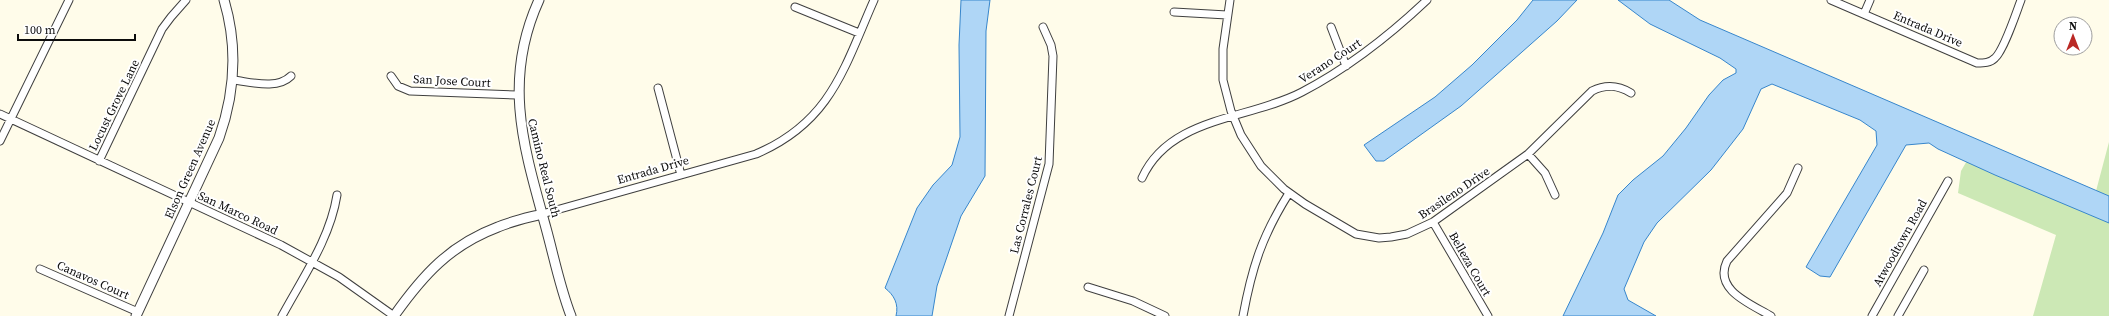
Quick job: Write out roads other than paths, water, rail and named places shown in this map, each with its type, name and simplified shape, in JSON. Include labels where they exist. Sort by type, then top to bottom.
[{"type":"street","points":[[0,141],[69,0]]},
{"type":"street","name":"Locust Grove Lane","points":[[99,160],[162,29],[186,0]]},
{"type":"street","name":"Elson Green Avenue","points":[[137,314],[225,120],[233,80],[233,45],[224,0]]},
{"type":"street","name":"Camino Real South","points":[[539,0],[523,49],[518,95],[522,132],[542,214],[571,316]]},
{"type":"street","name":"Entrada Drive","points":[[394,316],[426,273],[451,252],[480,234],[498,226],[756,154],[786,139],[802,127],[819,111],[832,92],[874,0]]},
{"type":"street","name":"Brasileno Drive","points":[[1230,0],[1222,66],[1226,93],[1233,117],[1241,135],[1254,156],[1271,177],[1289,193],[1345,229],[1367,237],[1379,238],[1397,236],[1419,230],[1433,222],[1528,154],[1592,91],[1606,86],[1614,86],[1631,93]]},
{"type":"street","name":"Verano Court","points":[[1142,178],[1153,158],[1164,146],[1193,130],[1257,110],[1294,96],[1346,66],[1396,28],[1427,0]]},
{"type":"street","name":"Entrada Drive","points":[[1831,0],[1977,62],[1983,63],[1994,59],[1998,54],[2022,0]]},
{"type":"street","points":[[1864,14],[1870,0]]},
{"type":"street","points":[[795,7],[859,33]]},
{"type":"street","points":[[1174,12],[1227,16]]},
{"type":"street","name":"Las Corrales Court","points":[[1009,316],[1040,204],[1050,158],[1053,56],[1051,45],[1043,27]]},
{"type":"street","points":[[1332,27],[1346,66]]},
{"type":"street","points":[[233,80],[275,84],[281,83],[291,76]]},
{"type":"street","name":"San Jose Court","points":[[391,76],[398,86],[410,91],[518,95]]},
{"type":"street","points":[[658,88],[681,175]]},
{"type":"street","name":"San Marco Road","points":[[0,114],[312,261],[339,277],[394,316]]},
{"type":"street","points":[[1528,154],[1545,173],[1555,195]]},
{"type":"street","points":[[1771,316],[1731,291],[1725,280],[1724,272],[1728,261],[1788,193],[1798,168]]},
{"type":"street","name":"Atwoodtown Road","points":[[1872,316],[1948,181]]},
{"type":"street","points":[[1243,316],[1249,280],[1259,248],[1267,230],[1289,193]]},
{"type":"street","points":[[282,316],[326,236],[337,195]]},
{"type":"street","name":"Belleza Court","points":[[1433,222],[1488,316]]},
{"type":"street","name":"Canavos Court","points":[[40,269],[137,314]]},
{"type":"street","points":[[1898,316],[1924,270]]},
{"type":"street","points":[[1088,287],[1133,301],[1165,316]]},
{"type":"water","points":[[961,0],[990,0],[986,31],[985,176],[961,216],[937,286],[932,316],[896,316],[897,308],[895,300],[885,288],[917,208],[933,185],[952,165],[960,137],[959,45]]},
{"type":"water","points":[[1533,0],[1577,0],[1557,21],[1461,106],[1384,161],[1376,161],[1364,145],[1435,97],[1472,65],[1517,20]]},
{"type":"water","points":[[1618,0],[1669,0],[1700,20],[2109,196],[2109,223],[1995,175],[1938,149],[1929,143],[1906,145],[1830,277],[1820,276],[1806,267],[1877,145],[1876,131],[1860,120],[1772,84],[1761,89],[1743,129],[1711,170],[1657,223],[1644,242],[1624,289],[1628,300],[1656,316],[1563,316],[1603,233],[1618,195],[1633,180],[1663,156],[1686,128],[1709,95],[1723,80],[1736,73],[1736,69],[1720,58],[1650,24]]}]
